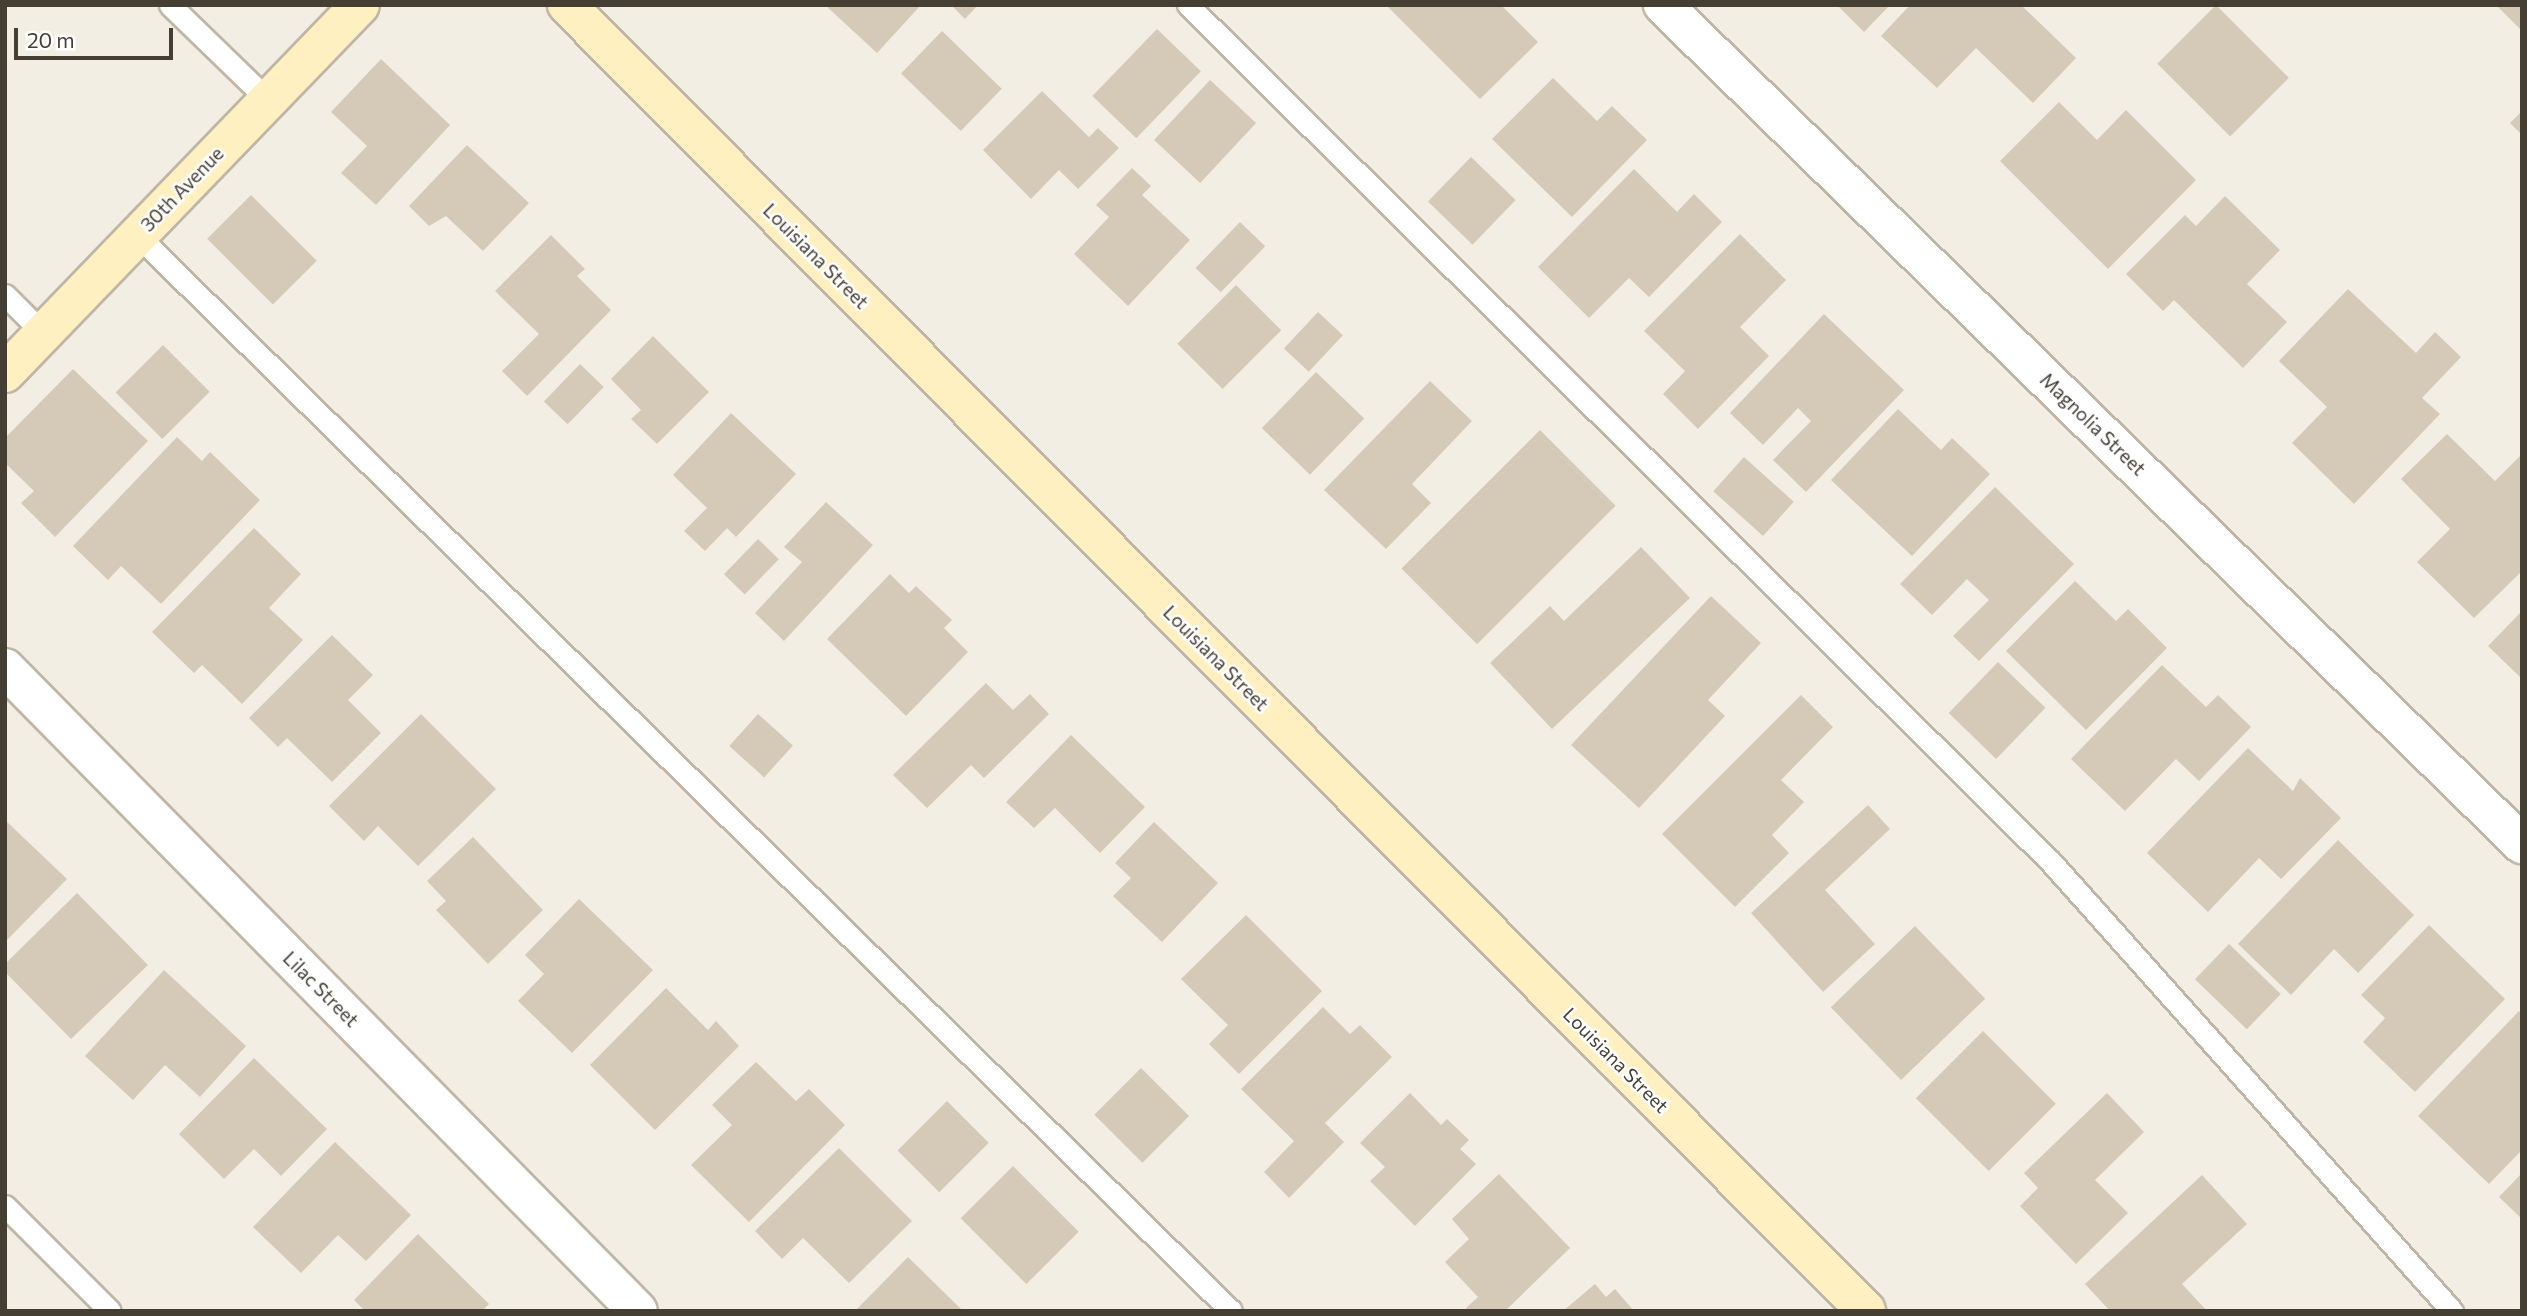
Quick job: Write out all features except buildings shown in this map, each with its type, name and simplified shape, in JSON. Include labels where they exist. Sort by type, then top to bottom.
[{"type":"street","name":"30th Avenue","points":[[5,373],[360,5]]},
{"type":"street","name":"Louisiana Street","points":[[567,5],[1866,1311]]},
{"type":"street","name":"Magnolia Street","points":[[1664,5],[2522,844]]},
{"type":"street","name":"Lilac Street","points":[[5,668],[638,1311]]},
{"type":"lane","points":[[170,5],[268,100]]},
{"type":"lane","points":[[1188,5],[2050,862],[2452,1311]]},
{"type":"lane","points":[[137,235],[1231,1311]]},
{"type":"lane","points":[[5,295],[43,333]]},
{"type":"lane","points":[[5,1206],[110,1311]]}]
